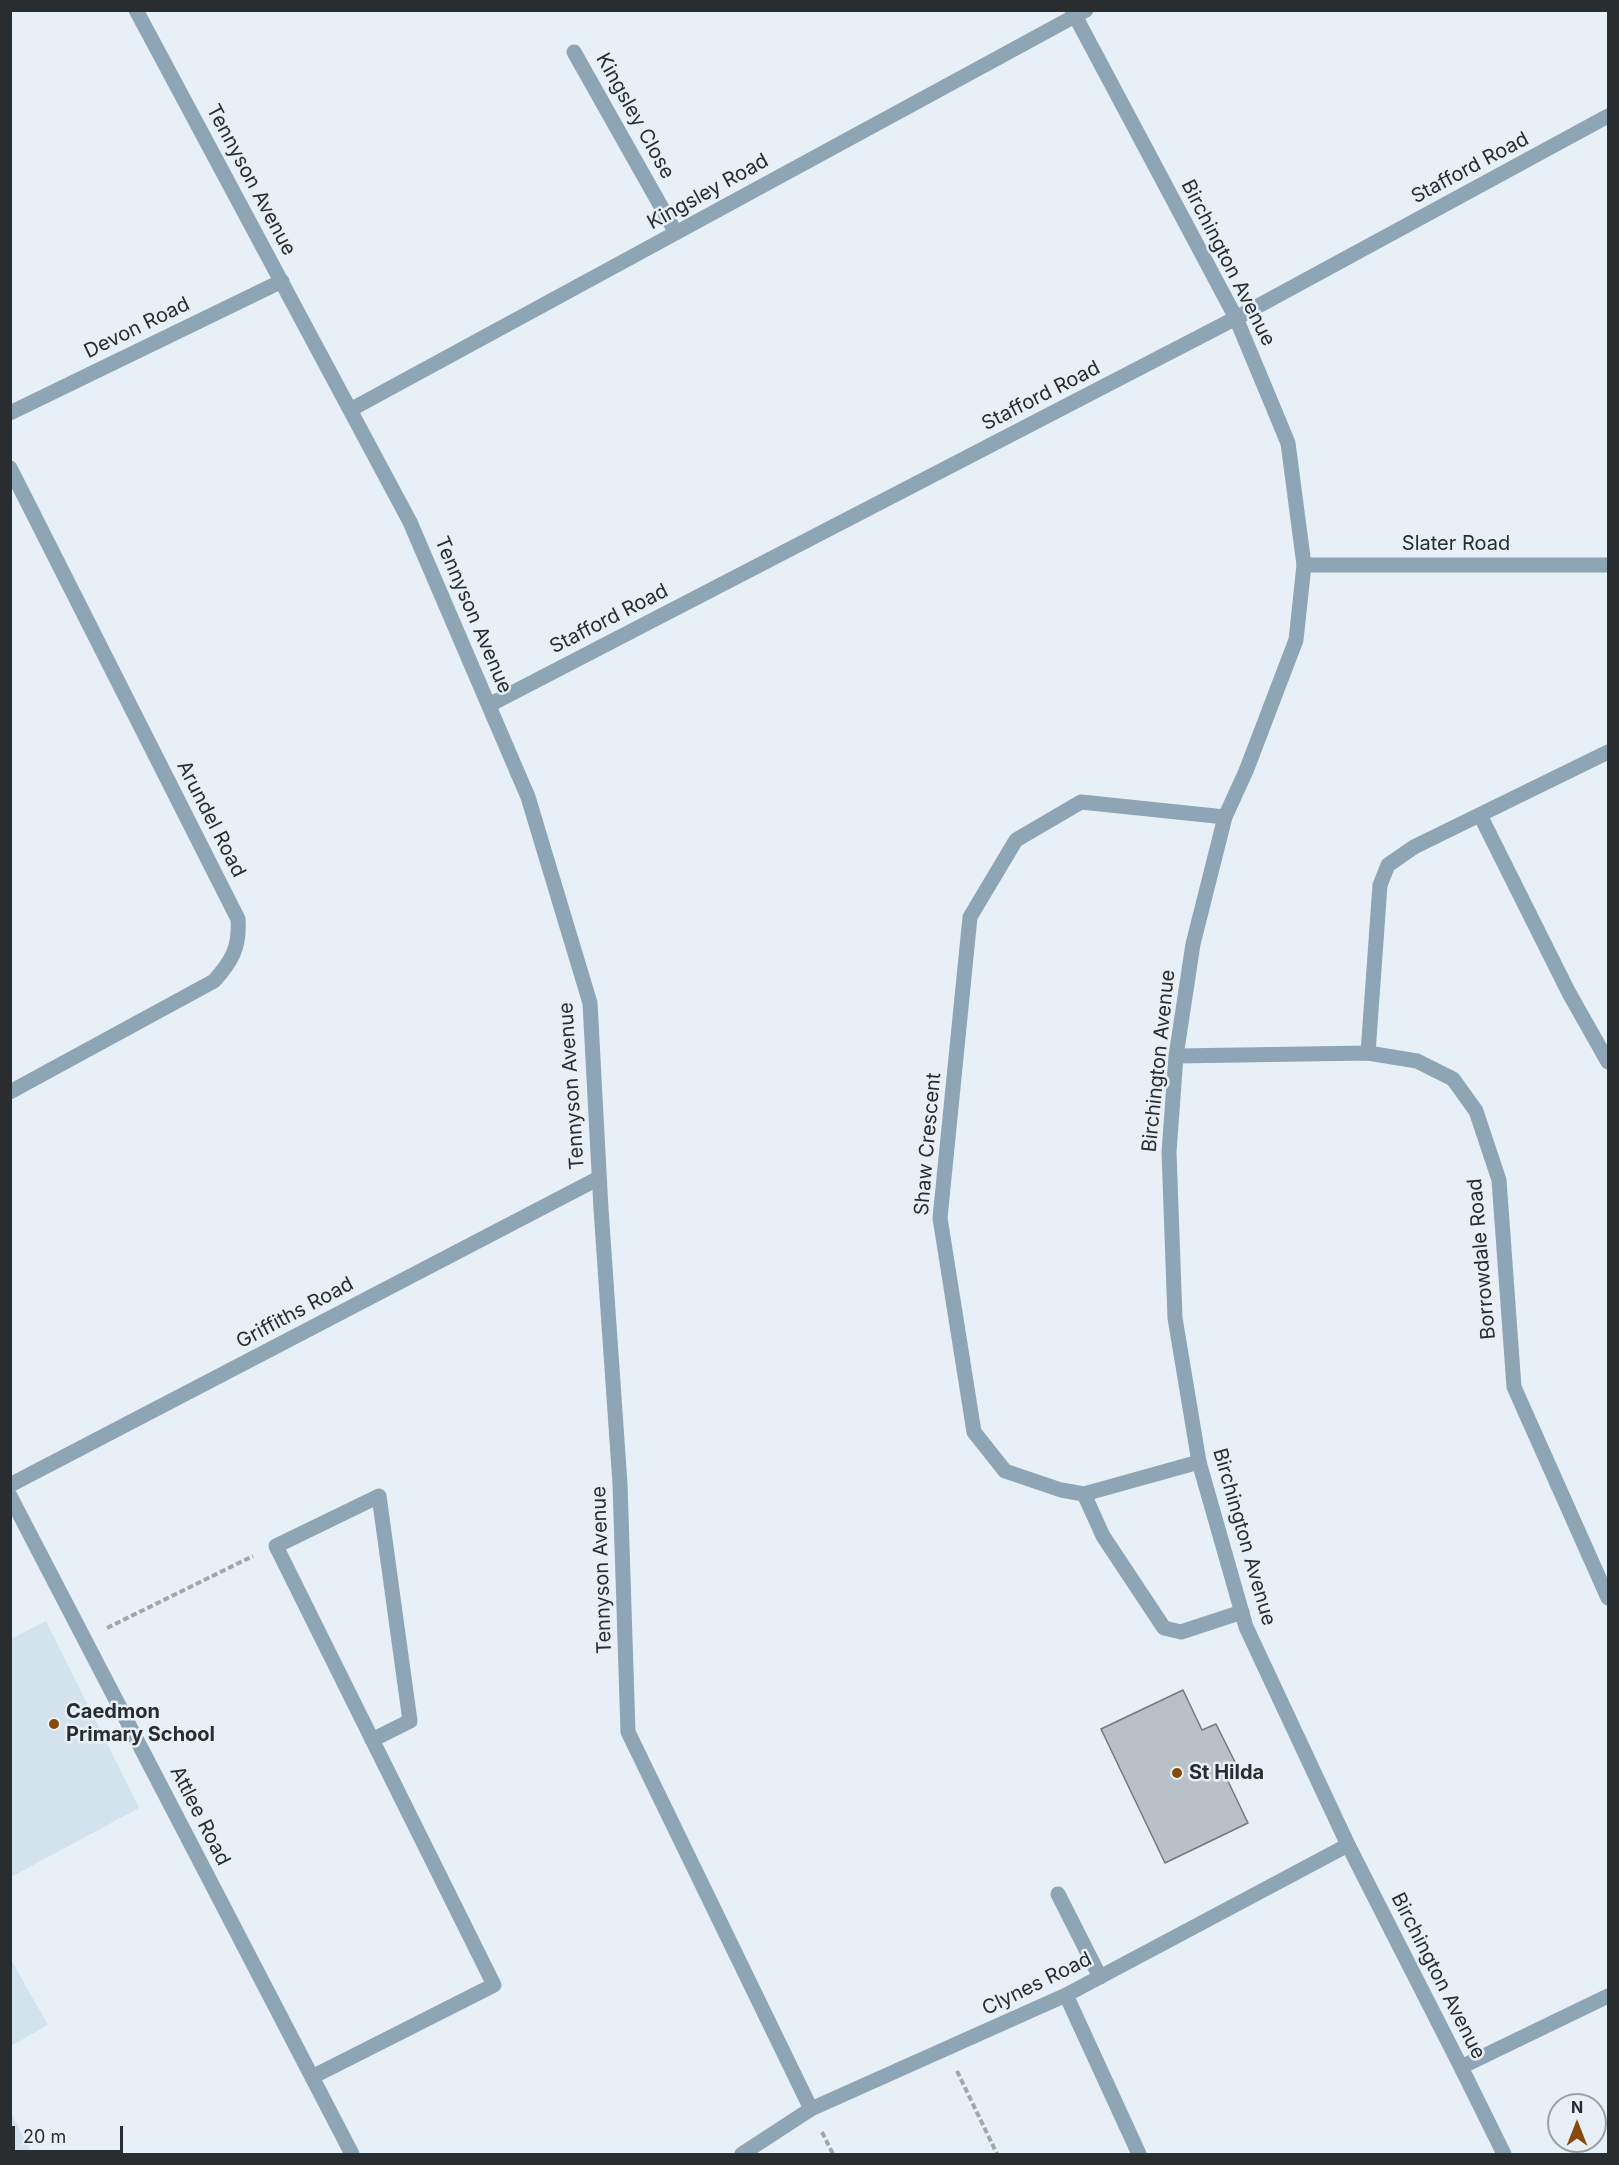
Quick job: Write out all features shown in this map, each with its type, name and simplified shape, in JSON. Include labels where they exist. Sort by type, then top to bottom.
[{"type":"street","name":"Tennyson Avenue","points":[[136,10],[410,522],[528,797],[590,1003],[599,1178],[620,1484],[628,1732],[811,2109]]},
{"type":"street","name":"Kingsley Road","points":[[350,410],[1077,12]]},
{"type":"street","name":"Birchington Avenue","points":[[1077,12],[1236,318],[1288,443],[1304,565],[1296,640],[1246,771],[1225,817],[1193,944],[1176,1056],[1169,1152],[1174,1318],[1199,1462],[1246,1627],[1348,1845],[1503,2154]]},
{"type":"street","name":"Kingsley Close","points":[[574,52],[676,233]]},
{"type":"street","name":"Stafford Road","points":[[489,705],[1236,318],[1608,116]]},
{"type":"street","name":"Devon Road","points":[[10,413],[282,281]]},
{"type":"street","name":"Arundel Road","points":[[10,468],[237,919],[239,937],[234,954],[226,968],[214,981],[10,1092]]},
{"type":"street","name":"Slater Road","points":[[1304,565],[1608,565]]},
{"type":"street","points":[[1368,1053],[1380,885],[1388,865],[1414,847],[1608,752]]},
{"type":"street","name":"Shaw Crescent","points":[[1199,1462],[1084,1494],[1061,1490],[1005,1471],[974,1432],[940,1218],[970,917],[1017,840],[1081,802],[1225,817]]},
{"type":"street","points":[[1480,815],[1569,993],[1608,1062]]},
{"type":"street","name":"Borrowdale Road","points":[[1176,1056],[1368,1053],[1417,1061],[1452,1079],[1476,1112],[1499,1180],[1514,1387],[1608,1598]]},
{"type":"street","name":"Griffiths Road","points":[[10,1485],[599,1178]]},
{"type":"street","points":[[1084,1494],[1103,1536],[1164,1628],[1181,1632],[1242,1612]]},
{"type":"street","name":"Attlee Road","points":[[10,1496],[352,2154]]},
{"type":"street","points":[[312,2078],[494,1985],[372,1740],[276,1546],[379,1496],[410,1721],[372,1740]]},
{"type":"street","name":"Clynes Road","points":[[742,2154],[811,2109],[1066,1995],[1348,1845]]},
{"type":"street","points":[[1058,1894],[1100,1977]]},
{"type":"street","points":[[1066,1995],[1139,2154]]},
{"type":"street","points":[[1461,2067],[1608,1996]]},
{"type":"path","points":[[84,1639],[276,1546]]},
{"type":"path","points":[[947,2050],[998,2154]]},
{"type":"shaded area","name":"Caedmon Primary School","points":[[46,1621],[139,1808],[11,1877],[11,1639]]},
{"type":"shaded area","points":[[10,1958],[48,2025],[11,2046],[10,2046]]},
{"type":"shaded area","points":[[11,2113],[32,2154],[11,2154]]},
{"type":"building","name":"St Hilda","points":[[1183,1690],[1202,1730],[1216,1724],[1239,1770],[1226,1777],[1248,1823],[1165,1863],[1101,1729]]},
{"type":"place","name":"Caedmon Primary School","points":[[54,1724]]},
{"type":"place","name":"St Hilda","points":[[1177,1773]]}]
